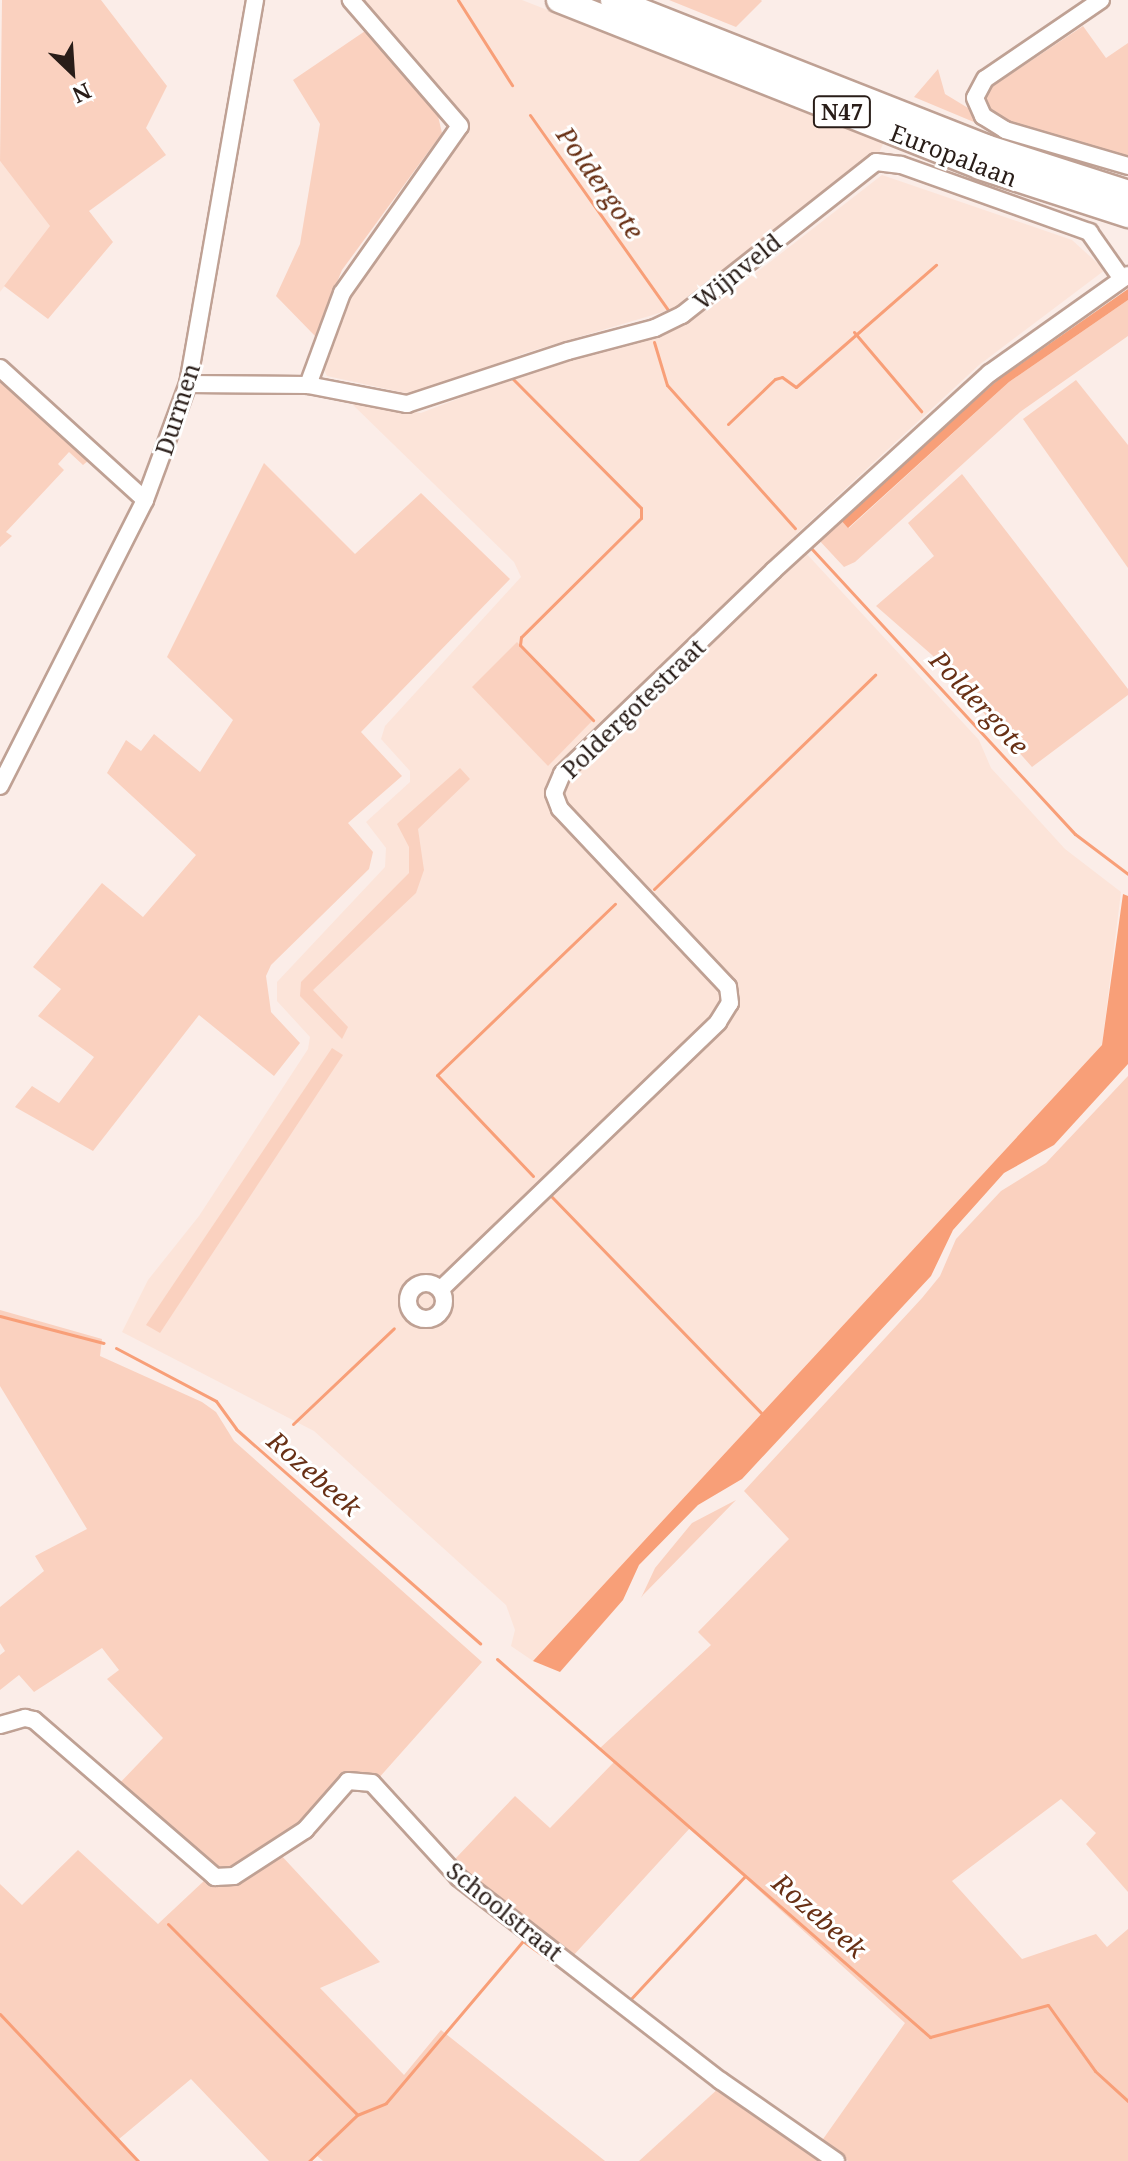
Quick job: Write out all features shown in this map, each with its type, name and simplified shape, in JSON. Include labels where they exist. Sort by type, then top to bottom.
[{"type":"highway","name":"Europalaan","points":[[559,0],[980,167],[1128,215]]},
{"type":"highway","name":"Europalaan","points":[[613,0],[986,147],[1128,193]]},
{"type":"street","name":"Durmen","points":[[0,786],[145,500],[188,384],[255,0]]},
{"type":"street","points":[[308,385],[342,293],[460,126],[351,0]]},
{"type":"street","points":[[1101,0],[985,79],[975,98],[983,116],[1005,130],[1128,166]]},
{"type":"street","name":"Wijnveld","points":[[188,384],[308,385],[407,404],[427,401],[568,351],[655,328],[682,315],[876,162],[901,165],[1089,232],[1125,277]]},
{"type":"street","name":"Poldergotestraat","points":[[441,1289],[711,1029],[730,1003],[728,987],[560,809],[557,782],[774,570],[990,373],[1125,277]]},
{"type":"street","points":[[0,368],[145,500]]},
{"type":"street","name":"Schoolstraat","points":[[0,1725],[25,1718],[34,1720],[215,1877],[234,1876],[305,1830],[348,1781],[372,1783],[459,1878],[721,2081],[836,2161]]},
{"type":"shaded area","points":[[2,0],[101,0],[167,86],[146,128],[166,155],[89,211],[113,242],[48,319],[4,286],[50,226],[0,161]]},
{"type":"shaded area","points":[[347,0],[522,0],[884,142],[877,157],[683,306],[525,353],[430,391],[405,393],[327,376],[323,368],[352,295],[461,142],[443,122],[435,103]]},
{"type":"shaded area","points":[[669,0],[761,0],[762,1],[736,27]]},
{"type":"shaded area","points":[[1083,26],[1106,58],[1128,43],[1128,159],[996,119],[981,94]]},
{"type":"shaded area","points":[[371,27],[435,103],[442,133],[342,270],[315,336],[276,296],[300,244],[320,124],[293,80]]},
{"type":"shaded area","points":[[938,69],[945,94],[973,111],[981,125],[914,97]]},
{"type":"shaded area","points":[[0,161],[51,226],[0,292]]},
{"type":"shaded area","points":[[882,175],[1072,240],[1105,270],[979,365],[792,538],[979,740],[991,768],[1065,849],[1121,892],[1102,1045],[533,1661],[511,1646],[515,1630],[506,1605],[314,1431],[122,1332],[148,1280],[199,1216],[308,1049],[310,1037],[277,1001],[277,982],[385,867],[386,848],[366,822],[410,782],[410,771],[381,739],[385,726],[521,577],[514,562],[352,404],[421,413],[512,378],[667,333],[712,307]]},
{"type":"shaded area","points":[[1128,289],[1128,300],[1009,382],[848,528],[840,519],[999,379]]},
{"type":"shaded area","points":[[1128,300],[1128,336],[1020,412],[855,562],[844,567],[818,539],[840,518],[849,528],[1009,382]]},
{"type":"shaded area","points":[[0,379],[89,460],[83,465],[69,452],[58,464],[64,470],[6,532],[12,536],[0,547]]},
{"type":"shaded area","points":[[1076,380],[1128,445],[1128,568],[1023,419]]},
{"type":"shaded area","points":[[264,463],[355,554],[421,493],[510,579],[361,732],[402,776],[348,823],[373,852],[369,869],[271,965],[266,976],[271,1012],[300,1043],[274,1076],[199,1015],[93,1151],[15,1107],[32,1086],[59,1103],[94,1057],[38,1016],[61,989],[33,967],[102,883],[143,917],[196,855],[107,773],[126,740],[141,751],[154,734],[200,772],[233,720],[167,657]]},
{"type":"shaded area","points":[[962,474],[1128,689],[1128,695],[1032,767],[932,655],[876,606],[934,556],[908,523]]},
{"type":"shaded area","points":[[517,642],[593,720],[548,766],[472,687]]},
{"type":"shaded area","points":[[460,768],[470,779],[418,829],[424,870],[416,893],[313,990],[348,1027],[342,1039],[300,996],[301,982],[409,873],[409,847],[397,824]]},
{"type":"shaded area","points":[[1123,894],[1128,896],[1128,1064],[1054,1145],[1004,1173],[953,1230],[931,1276],[742,1479],[698,1505],[639,1565],[623,1600],[560,1672],[533,1661],[1102,1045]]},
{"type":"shaded area","points":[[332,1048],[343,1055],[160,1333],[146,1325]]},
{"type":"shaded area","points":[[1128,1076],[1128,1892],[1086,1844],[1096,1833],[1061,1799],[952,1881],[1022,1959],[1096,1934],[1107,1947],[1128,1929],[1128,2161],[848,2161],[821,2142],[905,2023],[690,1828],[572,1957],[478,1885],[455,1859],[515,1796],[550,1828],[614,1762],[599,1749],[711,1645],[698,1632],[789,1539],[744,1491],[922,1298],[940,1276],[956,1239],[1001,1191],[1046,1163]]},
{"type":"shaded area","points":[[0,1310],[102,1339],[100,1356],[202,1402],[216,1412],[234,1441],[482,1662],[377,1780],[357,1773],[337,1779],[302,1824],[236,1868],[219,1872],[116,1787],[163,1738],[107,1679],[119,1670],[102,1648],[34,1692],[19,1675],[0,1690],[0,1655],[5,1651],[0,1643],[0,1607],[44,1571],[35,1556],[87,1529],[0,1386]]},
{"type":"shaded area","points":[[736,1500],[641,1598],[655,1568],[692,1523]]},
{"type":"shaded area","points":[[78,1850],[158,1924],[206,1879],[279,1853],[380,1962],[320,1988],[404,2075],[441,2030],[605,2161],[323,2161],[315,2154],[308,2161],[269,2161],[191,2079],[119,2139],[139,2161],[0,2161],[0,1884],[22,1905]]},
{"type":"shaded area","points":[[720,2087],[830,2161],[639,2161]]},
{"type":"waterway","name":"Poldergote","points":[[458,0],[512,85]]},
{"type":"waterway","name":"Poldergote","points":[[530,115],[669,311]]},
{"type":"waterway","points":[[728,424],[775,379],[782,377],[796,387],[936,265]]},
{"type":"waterway","points":[[854,332],[921,411]]},
{"type":"waterway","name":"Poldergote","points":[[654,342],[667,385],[795,528]]},
{"type":"waterway","points":[[512,378],[641,508],[641,518],[521,637],[520,645],[593,720]]},
{"type":"waterway","name":"Poldergote","points":[[811,548],[1075,834],[1128,874]]},
{"type":"waterway","points":[[654,889],[875,675]]},
{"type":"waterway","points":[[533,1176],[437,1075],[615,904]]},
{"type":"waterway","points":[[551,1196],[762,1414]]},
{"type":"waterway","name":"Rozebeek","points":[[0,1316],[104,1343]]},
{"type":"waterway","points":[[293,1424],[394,1328]]},
{"type":"waterway","name":"Rozebeek","points":[[116,1348],[216,1401],[236,1429],[480,1643]]},
{"type":"waterway","name":"Rozebeek","points":[[497,1659],[930,2037],[1048,2005],[1095,2071],[1128,2101]]},
{"type":"waterway","points":[[628,2002],[745,1876]]},
{"type":"waterway","points":[[168,1924],[357,2114]]},
{"type":"waterway","points":[[309,2161],[357,2115],[386,2103],[523,1941],[620,2011]]},
{"type":"waterway","points":[[0,2014],[138,2161]]}]
